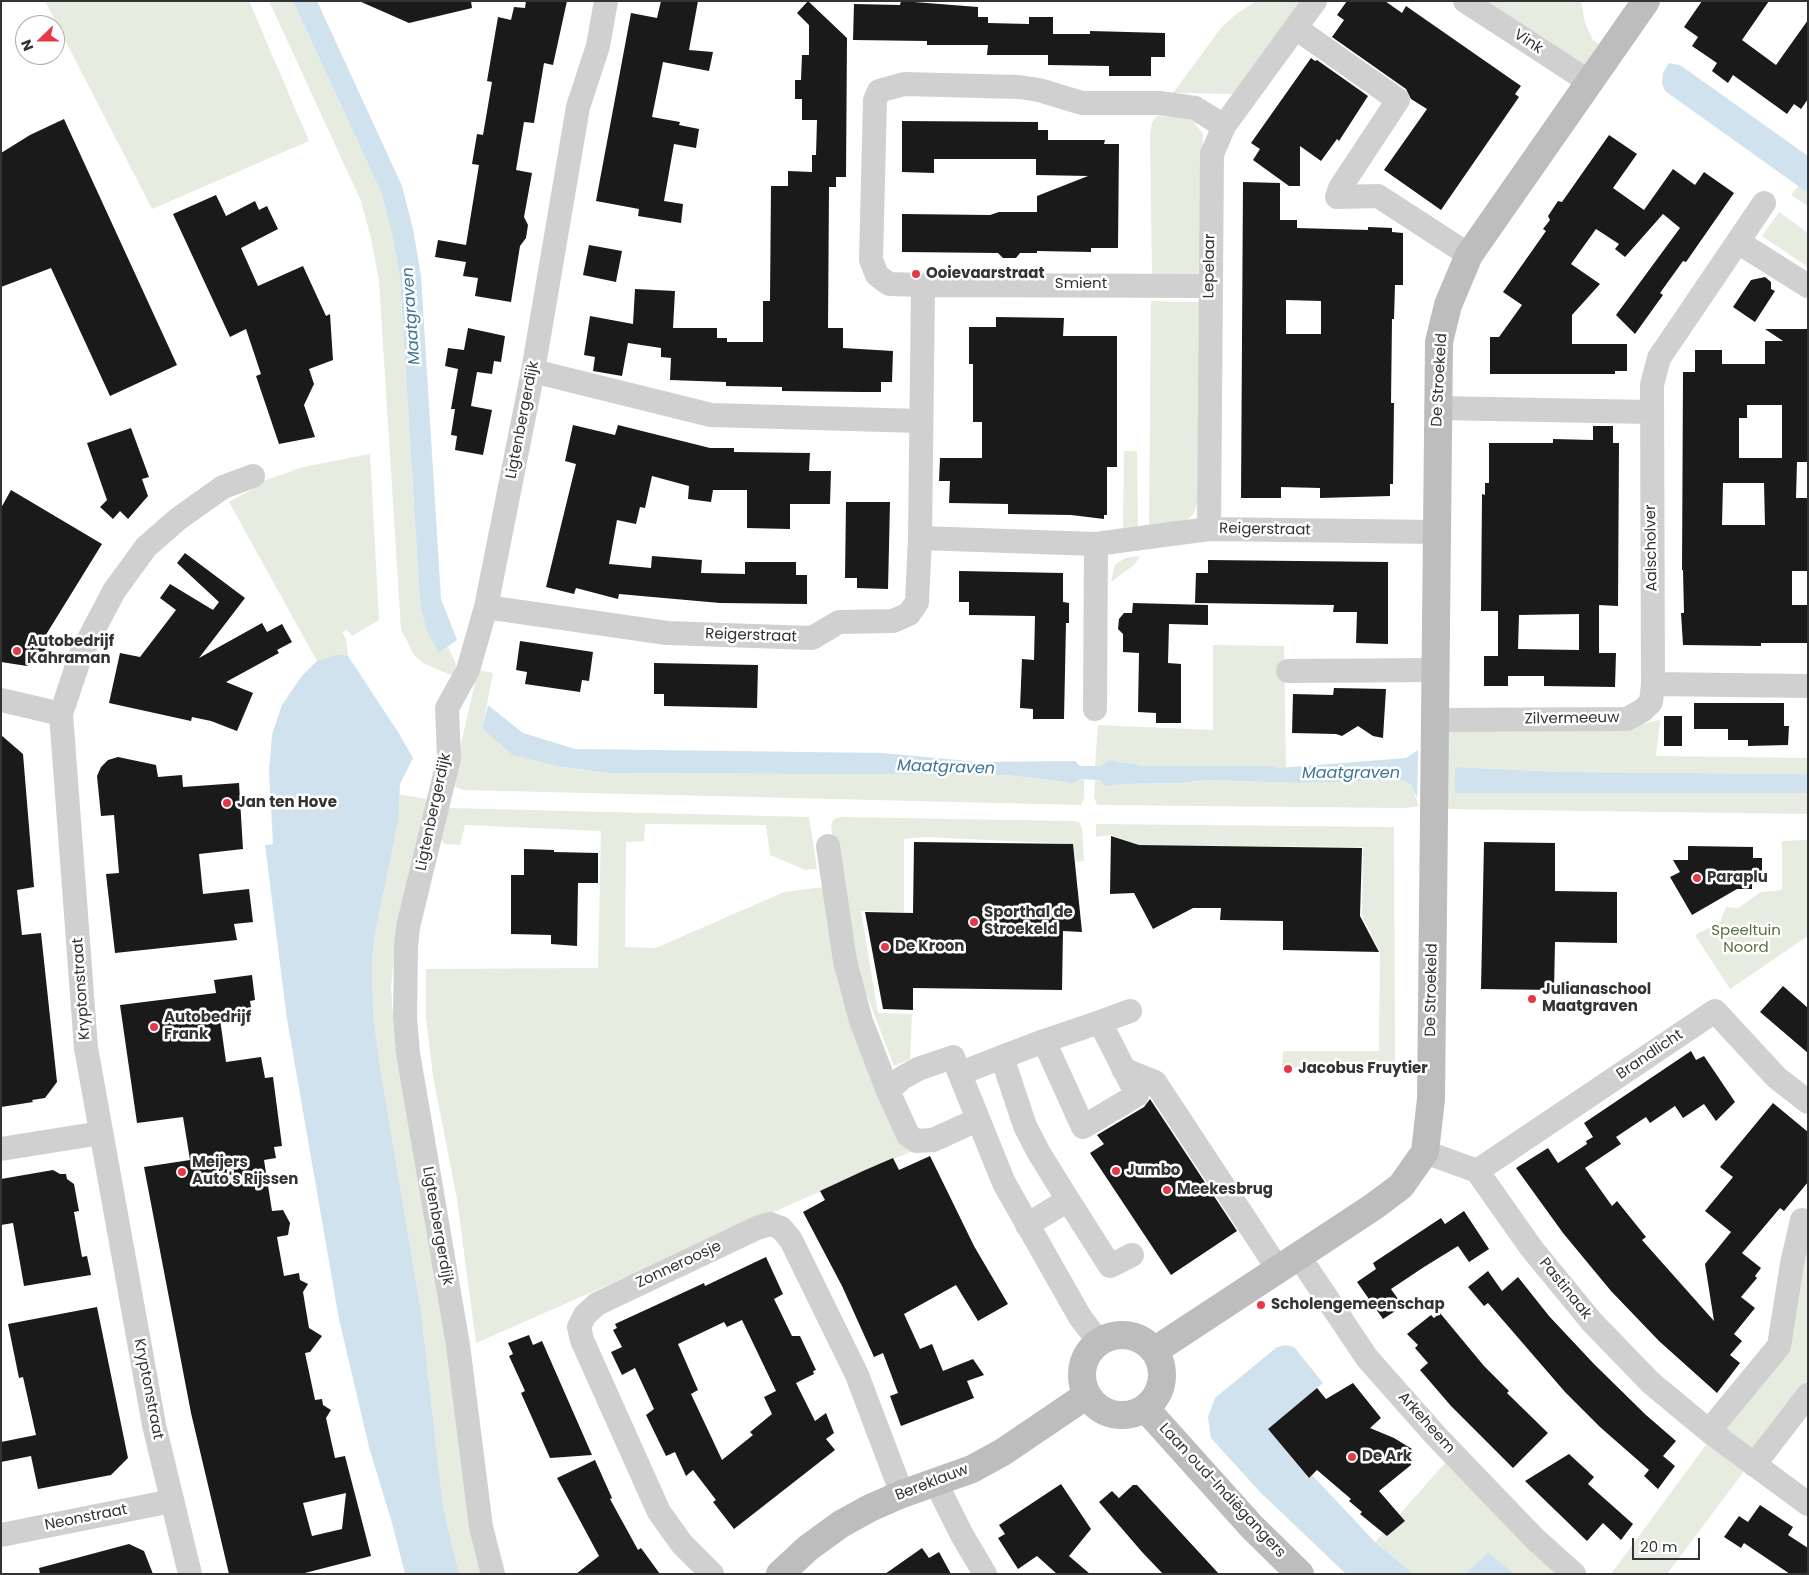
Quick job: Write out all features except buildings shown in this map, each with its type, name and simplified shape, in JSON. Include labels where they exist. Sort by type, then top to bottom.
[{"type":"street","name":"Ligtenbergerdijk","points":[[493,1574],[481,1527],[458,1345],[408,1053],[405,1018],[408,927],[449,758],[447,708],[468,670],[486,607],[533,371],[578,107],[598,46],[606,1]]},
{"type":"street","name":"Lepelaar","points":[[1208,529],[1212,154],[1224,126],[1297,29],[1315,1]]},
{"type":"street","name":"Vink","points":[[1465,1],[1591,82]]},
{"type":"street","name":"De Stroekeld","points":[[1154,1351],[1373,1208],[1401,1186],[1425,1152],[1431,1099],[1439,342],[1448,305],[1469,255],[1646,1]]},
{"type":"street","points":[[1297,29],[1398,100],[1340,188],[1337,197],[1378,196],[1469,255]]},
{"type":"street","points":[[920,538],[923,285],[889,284],[877,275],[871,260],[875,100],[879,91],[904,84],[1019,86],[1039,90],[1082,104],[1159,103],[1195,108],[1224,126]]},
{"type":"street","name":"Aalscholver","points":[[1653,684],[1650,412],[1652,385],[1659,358],[1764,203]]},
{"type":"street","points":[[1738,242],[1808,286]]},
{"type":"street","name":"Smient","points":[[923,285],[1210,286]]},
{"type":"street","points":[[533,371],[712,415],[920,421]]},
{"type":"street","points":[[1437,408],[1650,412]]},
{"type":"street","name":"Kryptonstraat","points":[[190,1574],[154,1426],[86,1048],[61,714],[86,646],[114,591],[146,547],[178,519],[223,487],[253,476]]},
{"type":"street","name":"Reigerstraat","points":[[486,607],[667,633],[812,638],[839,622],[893,621],[909,614],[917,602],[920,538],[1096,544],[1208,529],[1436,532]]},
{"type":"street","points":[[1095,709],[1096,544]]},
{"type":"street","points":[[1288,671],[1435,670]]},
{"type":"street","points":[[1653,684],[1808,686]]},
{"type":"street","name":"Zilvermeeuw","points":[[1434,720],[1627,719],[1643,710],[1651,702],[1653,684]]},
{"type":"street","points":[[1,700],[61,714]]},
{"type":"street","points":[[828,846],[845,961],[860,1022],[908,1135],[916,1141],[933,1140],[977,1120]]},
{"type":"street","points":[[961,1073],[1130,1011]]},
{"type":"street","name":"Brandlicht","points":[[1477,1171],[1715,1011],[1776,1077],[1808,1102]]},
{"type":"street","points":[[1044,1041],[1083,1127],[1137,1095],[1100,1022]]},
{"type":"street","points":[[888,1091],[902,1078],[918,1069],[954,1057],[977,1120],[1004,1183],[1080,1317],[1099,1342]]},
{"type":"street","points":[[1002,1057],[1026,1126],[1039,1153],[1110,1266],[1132,1255]]},
{"type":"street","points":[[1123,1069],[1154,1082],[1288,1262]]},
{"type":"street","points":[[1,1149],[101,1133]]},
{"type":"street","points":[[1425,1152],[1477,1171]]},
{"type":"street","name":"Pastinaak","points":[[1477,1171],[1532,1249],[1592,1322],[1651,1383],[1709,1431],[1808,1504]]},
{"type":"street","points":[[1027,1225],[1068,1200]]},
{"type":"street","points":[[1709,1431],[1779,1346],[1792,1264],[1802,1220],[1808,1223]]},
{"type":"street","name":"Zonneroosje","points":[[712,1574],[682,1544],[659,1512],[582,1340],[579,1327],[585,1314],[597,1304],[757,1228],[770,1224],[781,1228],[790,1240],[857,1375],[902,1494]]},
{"type":"street","name":"Arkeheem","points":[[1288,1262],[1367,1358],[1437,1437],[1535,1538],[1574,1574]]},
{"type":"street","points":[[1122,1335],[1134,1337],[1145,1342],[1154,1351],[1160,1362],[1162,1375],[1157,1393],[1145,1408],[1120,1415],[1107,1412],[1096,1405],[1087,1395],[1083,1384],[1083,1366],[1090,1350],[1099,1342],[1110,1337],[1122,1335]]},
{"type":"street","name":"Bereklauw","points":[[782,1573],[808,1548],[841,1524],[870,1508],[902,1494],[972,1469],[1003,1452],[1087,1395]]},
{"type":"street","points":[[1754,1465],[1808,1395]]},
{"type":"street","name":"Laan oud-Indiëgangers","points":[[1145,1408],[1252,1527],[1300,1574]]},
{"type":"street","points":[[935,1482],[962,1534],[986,1574]]},
{"type":"street","name":"Neonstraat","points":[[1,1535],[172,1501]]},
{"type":"green space","points":[[45,1],[249,1],[309,141],[152,209],[65,40],[65,15],[52,15]]},
{"type":"green space","points":[[269,1],[293,1],[382,194],[400,278],[420,603],[439,653],[448,647],[456,664],[453,676],[423,663],[414,655],[401,629],[379,281],[371,238],[361,201]]},
{"type":"green space","points":[[1256,1],[1305,1],[1237,94],[1173,93],[1221,28],[1235,15]]},
{"type":"green space","points":[[1488,1],[1581,1],[1585,23],[1593,40],[1601,46],[1585,70]]},
{"type":"green space","points":[[1157,116],[1185,118],[1193,121],[1203,134],[1199,277],[1152,277],[1150,134],[1152,123]]},
{"type":"green space","points":[[1798,186],[1808,193],[1808,206],[1791,195]]},
{"type":"green space","points":[[1779,212],[1808,233],[1808,267],[1762,236]]},
{"type":"green space","points":[[1151,301],[1199,302],[1199,500],[1193,514],[1186,521],[1149,528]]},
{"type":"green space","points":[[1124,451],[1137,451],[1138,531],[1123,533]]},
{"type":"green space","points":[[370,454],[379,620],[352,636],[347,630],[342,632],[346,639],[348,656],[338,654],[317,661],[229,502],[261,485],[261,482],[303,467]]},
{"type":"green space","points":[[1140,556],[1134,565],[1111,582],[1115,565],[1125,558]]},
{"type":"green space","points":[[1213,645],[1284,646],[1286,768],[1144,766],[1109,760],[1100,766],[1095,766],[1098,725],[1213,730]]},
{"type":"green space","points":[[478,670],[493,673],[482,729],[610,773],[1006,775],[1072,784],[1080,779],[1084,780],[1084,798],[1081,805],[463,790],[455,787],[457,761]]},
{"type":"green space","points":[[1660,720],[1656,756],[1808,758],[1808,774],[1562,772],[1455,767],[1455,793],[1808,793],[1808,814],[1444,809],[1445,723],[1628,727]]},
{"type":"green space","points":[[1095,780],[1121,784],[1181,783],[1205,780],[1300,783],[1403,780],[1411,785],[1419,806],[1404,808],[1097,805],[1094,797]]},
{"type":"green space","points":[[398,794],[427,799],[400,919],[393,966],[391,988],[395,1043],[447,1341],[470,1532],[482,1574],[459,1574],[443,1506],[421,1311],[379,1061],[373,1012],[372,960],[375,934],[398,823]]},
{"type":"green space","points":[[449,808],[809,817],[817,869],[805,870],[770,855],[766,825],[645,824],[644,841],[626,842],[625,947],[656,948],[784,892],[824,887],[919,1148],[476,1343],[457,1199],[433,1076],[426,1017],[426,969],[598,968],[601,831],[465,825],[460,845],[445,844],[437,837],[442,813]]},
{"type":"green space","points":[[840,817],[1073,821],[1079,822],[1082,828],[1084,861],[1076,862],[1073,844],[926,837],[904,839],[904,912],[861,911],[878,1013],[912,1014],[910,1059],[894,1066],[850,951],[831,826],[833,820]]},
{"type":"green space","points":[[1096,824],[1394,827],[1395,1067],[1282,1068],[1283,1051],[1379,1051],[1380,952],[1362,915],[1363,847],[1139,845],[1111,835],[1096,837]]},
{"type":"green space","name":"Speeltuin Noord","points":[[1808,840],[1808,936],[1730,989],[1695,935],[1720,922],[1726,907],[1738,908],[1761,892],[1782,890],[1782,841]]},
{"type":"green space","points":[[1808,1231],[1808,1386],[1667,1574],[1611,1574],[1717,1430],[1786,1345]]},
{"type":"green space","points":[[1445,1463],[1564,1574],[1515,1574],[1488,1554],[1465,1574],[1414,1574],[1375,1542]]},
{"type":"water","name":"Maatgraven","points":[[293,1],[317,1],[402,186],[413,229],[421,276],[441,599],[457,640],[439,653],[427,631],[420,603],[400,278],[392,234],[382,194]]},
{"type":"water","points":[[1669,63],[1680,65],[1808,156],[1808,193],[1665,91],[1662,83],[1663,73]]},
{"type":"water","points":[[338,654],[348,656],[413,758],[400,784],[398,823],[375,934],[372,960],[373,1012],[379,1061],[421,1311],[443,1506],[459,1574],[405,1574],[369,1447],[339,1319],[287,1019],[265,845],[273,844],[269,771],[272,735],[282,705],[301,677],[317,661]]},
{"type":"water","name":"Maatgraven","points":[[488,705],[523,733],[575,749],[883,753],[979,762],[1075,761],[1080,766],[1100,766],[1109,760],[1144,766],[1267,766],[1279,768],[1406,758],[1418,750],[1417,798],[1411,785],[1403,780],[1300,783],[1205,780],[1181,783],[1105,786],[1099,780],[1080,779],[1072,784],[1006,775],[610,773],[558,766],[513,755],[482,728]]},
{"type":"water","points":[[1455,767],[1562,772],[1808,774],[1808,793],[1455,793]]},
{"type":"water","points":[[1286,1345],[1294,1347],[1323,1383],[1268,1429],[1308,1478],[1312,1475],[1375,1542],[1414,1574],[1346,1574],[1260,1492],[1211,1438],[1208,1417],[1215,1398],[1277,1347]]},
{"type":"water","points":[[1488,1553],[1515,1574],[1465,1574]]},
{"type":"place","name":"Ooievaarstraat","points":[[916,274]]},
{"type":"place","name":"Autobedrijf Kahraman","points":[[17,651]]},
{"type":"place","name":"Jan ten Hove","points":[[227,803]]},
{"type":"place","name":"Paraplu","points":[[1697,878]]},
{"type":"place","name":"Sporthal de Stroekeld","points":[[974,922]]},
{"type":"place","name":"De Kroon","points":[[885,947]]},
{"type":"place","name":"Julianaschool Maatgraven","points":[[1532,999]]},
{"type":"place","name":"Autobedrijf Frank","points":[[154,1027]]},
{"type":"place","name":"Jacobus Fruytier","points":[[1288,1069]]},
{"type":"place","name":"Jumbo","points":[[1116,1171]]},
{"type":"place","name":"Meijers Auto's Rijssen","points":[[182,1172]]},
{"type":"place","name":"Meekesbrug","points":[[1167,1190]]},
{"type":"place","name":"Scholengemeenschap","points":[[1261,1305]]},
{"type":"place","name":"De Ark","points":[[1352,1457]]}]
